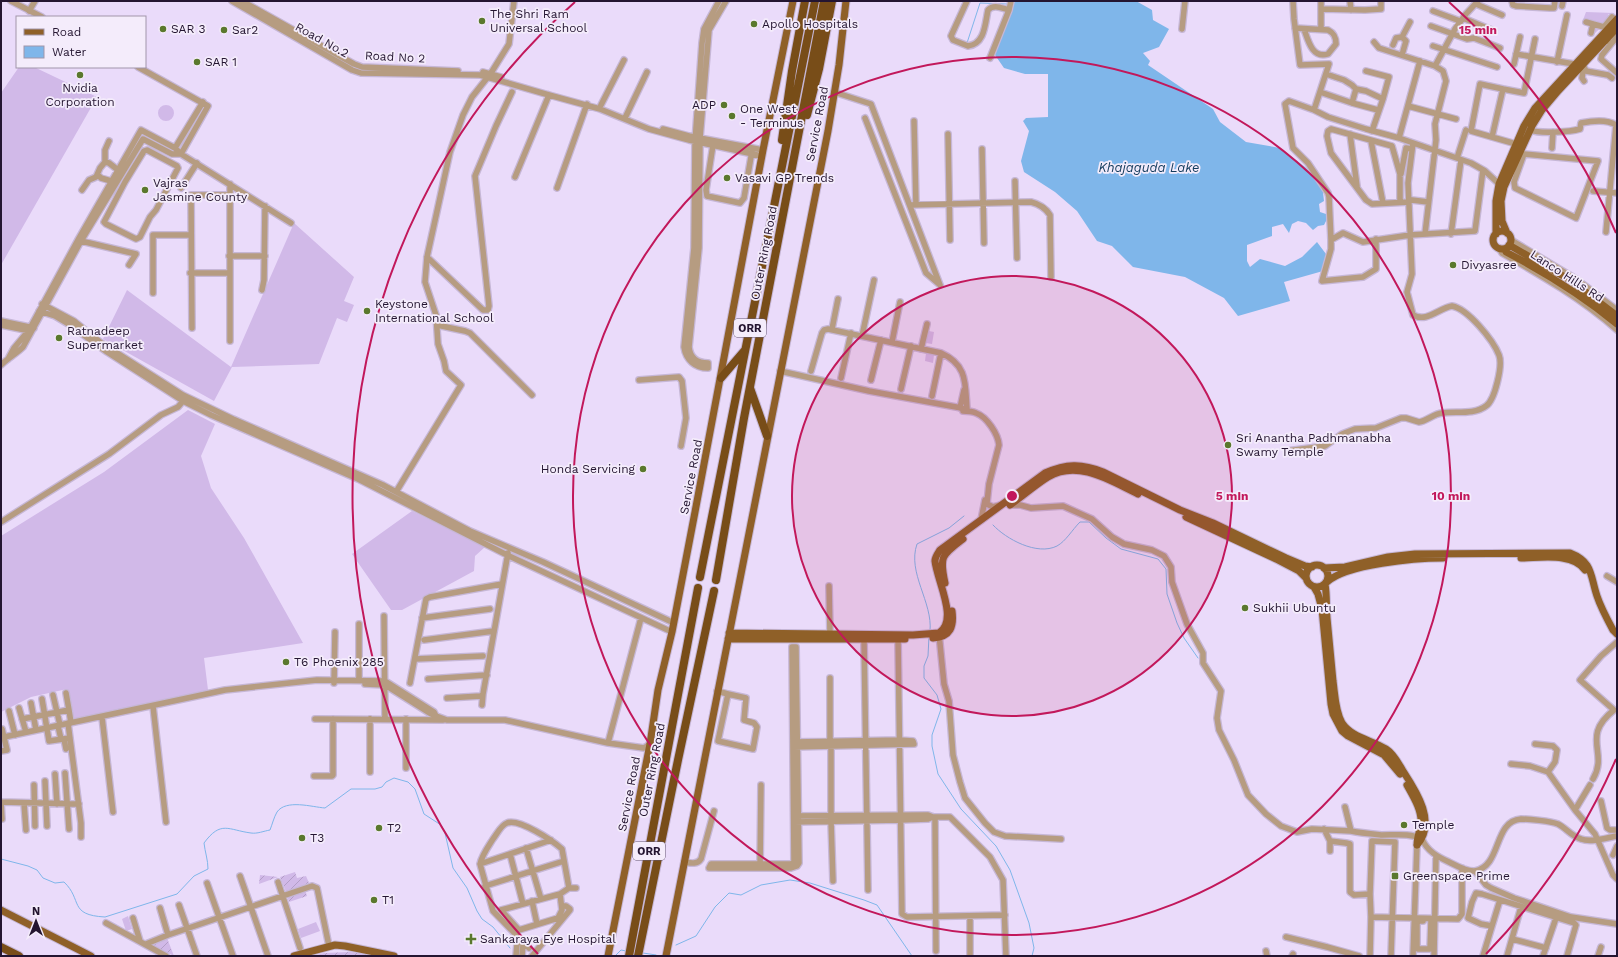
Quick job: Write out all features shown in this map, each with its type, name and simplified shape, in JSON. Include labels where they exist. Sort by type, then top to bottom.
[{"type":"highway","name":"ORR","points":[[776,192],[792,71],[805,1]]},
{"type":"highway","name":"Outer Ring Road","points":[[700,577],[815,1]]},
{"type":"highway","name":"Outer Ring Road","points":[[716,580],[733,478],[824,1]]},
{"type":"highway","name":"ORR","points":[[788,194],[816,81],[832,1]]},
{"type":"highway","points":[[721,378],[746,348]]},
{"type":"highway","points":[[750,387],[767,436]]},
{"type":"highway","points":[[721,477],[733,478]]},
{"type":"highway","name":"Outer Ring Road","points":[[630,952],[698,588]]},
{"type":"highway","name":"Outer Ring Road","points":[[639,953],[685,723],[714,591]]},
{"type":"highway","points":[[1,947],[19,956]]},
{"type":"main road","name":"Service Road","points":[[608,956],[650,744],[658,690],[674,623],[721,378],[762,153],[794,1]]},
{"type":"main road","name":"Service Road","points":[[667,952],[834,92],[839,65],[846,1]]},
{"type":"main road","points":[[1581,68],[1616,19]]},
{"type":"main road","points":[[1507,242],[1494,242],[1496,234],[1496,201],[1499,184],[1516,144],[1535,108],[1612,39],[1617,28]]},
{"type":"main road","points":[[1507,242],[1502,221],[1501,201],[1503,192],[1516,168],[1530,130],[1554,90]]},
{"type":"main road","points":[[1496,234],[1501,232],[1507,242]]},
{"type":"main road","name":"Lanco Hills Rd","points":[[1617,316],[1582,286],[1507,242],[1506,252],[1577,293],[1617,324]]},
{"type":"main road","points":[[728,636],[864,640],[932,636],[946,627],[948,616],[935,559],[940,550],[979,523],[1035,480],[1058,467],[1069,465],[1092,467],[1180,510],[1213,522],[1253,543],[1305,566],[1319,566],[1324,568],[1345,567],[1388,557],[1415,554],[1570,553],[1581,558],[1590,569],[1590,577],[1598,609],[1610,634],[1617,640]]},
{"type":"main road","points":[[979,523],[1010,505],[1057,472],[1079,470],[1089,472],[1300,571],[1314,587],[1318,594],[1322,609],[1328,680],[1333,714],[1338,725],[1348,736],[1384,755],[1401,775],[1411,792],[1420,814],[1421,824],[1419,840]]},
{"type":"main road","points":[[1314,587],[1318,587],[1326,583],[1336,575],[1374,565],[1415,559],[1567,558],[1579,563],[1590,577],[1599,601],[1613,630],[1617,634]]},
{"type":"main road","points":[[1306,578],[1308,571],[1312,567]]},
{"type":"main road","points":[[1324,568],[1328,574],[1326,583],[1335,697],[1342,722],[1347,729],[1355,735],[1386,750],[1394,756],[1419,796],[1425,816],[1425,824],[1419,840]]},
{"type":"main road","points":[[728,636],[830,634],[932,636]]},
{"type":"main road","points":[[1,910],[82,954],[92,956]]},
{"type":"main road","points":[[294,956],[329,946],[345,946],[394,956]]},
{"type":"street","points":[[11,1],[40,16]]},
{"type":"street","points":[[29,11],[35,1]]},
{"type":"street","name":"Road No.2","points":[[232,1],[352,70],[361,73],[490,75]]},
{"type":"street","name":"Road No 2","points":[[242,1],[354,64],[362,67],[480,71],[490,75]]},
{"type":"street","points":[[396,492],[462,385],[446,371],[438,344],[436,315],[425,282],[427,258],[450,152],[472,97],[490,75],[509,44],[514,1]]},
{"type":"street","points":[[687,344],[693,357],[700,362],[708,363],[708,368],[692,363],[685,354],[699,248],[698,140],[706,22],[719,1]]},
{"type":"street","points":[[706,35],[726,1]]},
{"type":"street","points":[[968,1],[951,36],[953,40],[968,46],[977,43],[981,38],[988,10],[990,8],[996,6],[1009,10]]},
{"type":"street","points":[[990,58],[1009,10],[1011,1]]},
{"type":"street","points":[[1182,29],[1184,1]]},
{"type":"street","points":[[1293,1],[1300,65],[1329,64],[1314,110]]},
{"type":"street","points":[[1321,1],[1321,29]]},
{"type":"street","points":[[1350,1],[1351,10]]},
{"type":"street","points":[[1322,9],[1365,10],[1381,8],[1381,1]]},
{"type":"street","points":[[1512,1],[1513,5],[1516,6],[1554,8],[1555,1]]},
{"type":"street","points":[[1435,66],[1443,49],[1461,20],[1477,3],[1502,15]]},
{"type":"street","points":[[1433,11],[1494,31]]},
{"type":"street","points":[[1557,62],[1567,15]]},
{"type":"street","points":[[1586,22],[1604,28],[1612,17],[1616,19]]},
{"type":"street","points":[[1402,37],[1410,22]]},
{"type":"street","points":[[1591,33],[1593,24]]},
{"type":"street","points":[[1431,26],[1467,40],[1474,38],[1500,48]]},
{"type":"street","points":[[1295,28],[1328,30],[1333,32],[1336,44],[1328,54],[1320,55],[1309,45],[1304,29]]},
{"type":"street","points":[[1393,45],[1396,38],[1402,37]]},
{"type":"street","points":[[1402,37],[1406,41],[1402,55]]},
{"type":"street","points":[[1514,64],[1520,37]]},
{"type":"street","points":[[1612,39],[1601,59],[1617,73]]},
{"type":"street","points":[[1516,144],[1471,131],[1480,84],[1524,93],[1535,40]]},
{"type":"street","points":[[1374,42],[1379,48],[1435,66],[1443,71],[1446,82],[1437,114],[1425,234]]},
{"type":"street","points":[[1433,46],[1497,67]]},
{"type":"street","points":[[1516,54],[1608,74],[1612,78]]},
{"type":"street","points":[[602,105],[624,60]]},
{"type":"street","points":[[1399,138],[1420,61]]},
{"type":"street","points":[[140,68],[205,104]]},
{"type":"street","points":[[1581,68],[1582,78],[1584,81]]},
{"type":"street","points":[[1366,71],[1389,76],[1372,131]]},
{"type":"street","points":[[626,116],[647,72]]},
{"type":"street","points":[[1326,74],[1344,80],[1356,89],[1366,91],[1383,99]]},
{"type":"street","points":[[490,75],[549,95],[600,108],[649,129],[762,153]]},
{"type":"street","points":[[490,75],[602,105],[650,126],[713,145],[752,151]]},
{"type":"street","points":[[1352,103],[1356,89]]},
{"type":"street","points":[[1492,137],[1503,89]]},
{"type":"street","points":[[427,258],[483,310],[488,310],[489,306],[475,176],[512,92]]},
{"type":"street","points":[[834,92],[871,104],[913,205],[940,285],[926,273],[865,118]]},
{"type":"street","points":[[1320,92],[1378,110]]},
{"type":"street","points":[[515,178],[549,95]]},
{"type":"street","points":[[1376,240],[1376,269],[1363,277],[1322,281],[1331,249],[1330,197],[1308,163],[1293,148],[1285,104],[1289,101],[1328,117],[1399,138],[1471,163],[1483,170],[1499,184]]},
{"type":"street","points":[[176,148],[205,104]]},
{"type":"street","points":[[181,154],[205,104]]},
{"type":"street","points":[[557,188],[587,104]]},
{"type":"street","points":[[1408,106],[1456,119]]},
{"type":"street","points":[[868,125],[878,121]]},
{"type":"street","points":[[913,205],[914,121]]},
{"type":"street","points":[[1530,130],[1553,132],[1580,129],[1580,124],[1588,122],[1615,123],[1616,129],[1606,232]]},
{"type":"street","points":[[1400,174],[1392,146],[1331,129],[1328,131],[1327,136],[1331,153],[1358,187],[1366,200],[1372,204],[1410,201],[1428,202]]},
{"type":"street","points":[[44,305],[120,172],[141,130],[176,148],[181,154],[292,223]]},
{"type":"street","points":[[1451,234],[1459,159],[1466,130]]},
{"type":"street","points":[[1552,148],[1553,132]]},
{"type":"street","points":[[948,134],[950,240]]},
{"type":"street","points":[[1350,134],[1358,187]]},
{"type":"street","points":[[1,365],[8,359],[14,348],[32,329],[111,181],[120,172],[143,139],[172,154],[181,154]]},
{"type":"street","points":[[82,190],[89,180],[98,175],[100,168],[105,162],[105,150],[110,141]]},
{"type":"street","points":[[1371,141],[1383,203]]},
{"type":"street","points":[[1287,451],[1325,446],[1342,434],[1355,429],[1376,428],[1401,418],[1419,422],[1432,415],[1441,413],[1479,410],[1491,402],[1496,390],[1500,358],[1499,354],[1483,329],[1467,314],[1454,306],[1448,306],[1434,314],[1424,317],[1417,317],[1413,315],[1408,292],[1412,274],[1410,201],[1408,184],[1413,143]]},
{"type":"street","points":[[713,145],[706,190],[707,196],[740,202],[744,200],[752,151]]},
{"type":"street","points":[[1400,202],[1400,174],[1406,148],[1412,149]]},
{"type":"street","points":[[982,149],[984,243]]},
{"type":"street","points":[[147,150],[177,166],[178,168],[156,210],[150,217],[140,237],[136,239],[104,222],[129,176],[144,151],[147,150]]},
{"type":"street","points":[[1524,154],[1598,161],[1576,218],[1515,188],[1514,182],[1516,168],[1524,154]]},
{"type":"street","points":[[105,162],[129,176]]},
{"type":"street","points":[[181,188],[197,163]]},
{"type":"street","points":[[1331,240],[1343,233],[1363,242],[1410,235],[1451,234],[1474,231],[1483,170]]},
{"type":"street","points":[[98,175],[101,178],[111,181]]},
{"type":"street","points":[[1015,181],[1017,258]]},
{"type":"street","points":[[230,184],[230,341]]},
{"type":"street","points":[[1593,191],[1617,193]]},
{"type":"street","points":[[192,328],[190,273],[191,195],[230,195]]},
{"type":"street","points":[[913,205],[1016,202],[1031,202],[1039,204],[1046,209],[1050,215],[1051,277]]},
{"type":"street","points":[[262,290],[265,256],[265,206]]},
{"type":"street","points":[[153,293],[153,235],[191,235]]},
{"type":"street","points":[[81,242],[136,254],[129,265]]},
{"type":"street","points":[[229,256],[265,256]]},
{"type":"street","points":[[190,273],[229,273]]},
{"type":"street","points":[[862,336],[874,280]]},
{"type":"street","points":[[1582,286],[1617,310]]},
{"type":"street","points":[[832,329],[838,299]]},
{"type":"street","points":[[892,342],[900,302]]},
{"type":"street","points":[[44,305],[74,321],[100,342],[183,395],[315,457],[507,555],[672,632]]},
{"type":"street","points":[[1597,310],[1617,330]]},
{"type":"street","points":[[41,312],[55,316],[70,325],[107,352],[183,401],[211,415],[396,492],[470,531],[510,547],[674,623]]},
{"type":"street","points":[[1,321],[32,329]]},
{"type":"street","points":[[921,349],[927,324]]},
{"type":"street","points":[[1,325],[32,329]]},
{"type":"street","points":[[437,325],[468,332],[532,395]]},
{"type":"street","points":[[811,371],[824,330],[832,329],[941,353],[957,363],[963,371],[967,410]]},
{"type":"street","points":[[842,378],[851,333]]},
{"type":"street","points":[[871,380],[881,340]]},
{"type":"street","points":[[901,389],[911,346]]},
{"type":"street","points":[[932,396],[941,353]]},
{"type":"street","points":[[780,372],[960,408],[976,413],[984,418],[996,433],[999,439],[999,445],[989,484],[986,503],[979,523]]},
{"type":"street","points":[[780,372],[871,394],[967,410]]},
{"type":"street","points":[[639,380],[679,377],[682,381],[686,418],[680,446]]},
{"type":"street","points":[[960,408],[965,383]]},
{"type":"street","points":[[1,522],[109,454],[162,414],[178,407],[183,401]]},
{"type":"street","points":[[986,503],[993,507],[1002,505],[1020,505],[1031,508],[1062,506],[1092,519],[1112,537],[1124,544],[1152,550],[1164,556],[1168,561],[1172,582],[1187,624],[1203,653],[1203,663],[1221,692],[1217,718],[1219,730],[1234,760],[1248,795],[1266,814],[1281,826],[1297,832],[1324,829],[1381,835],[1408,835],[1419,840],[1436,856],[1462,868],[1475,871],[1486,885],[1514,898],[1571,917],[1617,924]]},
{"type":"street","points":[[482,705],[507,555],[510,547]]},
{"type":"street","points":[[568,584],[572,576]]},
{"type":"street","points":[[1607,576],[1617,582]]},
{"type":"street","points":[[410,683],[424,602],[428,598],[502,584]]},
{"type":"street","points":[[829,586],[830,634]]},
{"type":"street","points":[[616,607],[620,599]]},
{"type":"street","points":[[422,618],[490,609]]},
{"type":"street","points":[[384,616],[385,720]]},
{"type":"street","points":[[608,744],[641,618]]},
{"type":"street","points":[[359,624],[359,680]]},
{"type":"street","points":[[424,640],[494,631]]},
{"type":"street","points":[[334,682],[335,632]]},
{"type":"street","points":[[932,636],[949,701],[954,755],[965,798],[994,832],[1005,836],[1061,839]]},
{"type":"street","points":[[898,639],[902,914],[907,917],[1005,915]]},
{"type":"street","points":[[864,640],[864,743],[868,890]]},
{"type":"street","points":[[1593,779],[1599,767],[1595,744],[1596,736],[1600,724],[1615,709],[1580,680],[1617,640]]},
{"type":"street","points":[[760,866],[709,868],[710,864],[760,866],[791,868],[797,866],[796,647],[792,647],[796,744]]},
{"type":"street","points":[[415,659],[483,656]]},
{"type":"street","points":[[428,679],[486,675]]},
{"type":"street","points":[[830,678],[833,881]]},
{"type":"street","points":[[334,682],[359,680],[384,683],[400,696],[430,714],[447,720]]},
{"type":"street","points":[[4,738],[225,690],[307,681],[384,683]]},
{"type":"street","points":[[717,691],[746,698],[744,720],[754,723],[757,727],[752,749],[718,741],[728,694]]},
{"type":"street","points":[[66,693],[69,710],[69,723],[65,739],[66,749]]},
{"type":"street","points":[[447,698],[481,696],[483,694]]},
{"type":"street","points":[[53,695],[59,726],[65,739],[79,804],[82,823],[81,837]]},
{"type":"street","points":[[42,700],[49,741],[65,739]]},
{"type":"street","points":[[31,703],[36,730]]},
{"type":"street","points":[[153,706],[166,822]]},
{"type":"street","points":[[19,708],[26,732]]},
{"type":"street","points":[[22,719],[69,710]]},
{"type":"street","points":[[9,711],[15,735]]},
{"type":"street","points":[[102,717],[113,812]]},
{"type":"street","points":[[315,719],[505,720],[608,744],[644,748],[650,744]]},
{"type":"street","points":[[314,776],[333,775],[333,719]]},
{"type":"street","points":[[370,719],[370,772]]},
{"type":"street","points":[[406,720],[406,768]]},
{"type":"street","points":[[1,752],[7,750],[2,729]]},
{"type":"street","points":[[796,744],[899,743]]},
{"type":"street","points":[[1535,744],[1553,746],[1557,750],[1555,762],[1548,772]]},
{"type":"street","points":[[1511,764],[1530,766],[1548,772],[1598,839],[1613,875],[1617,879]]},
{"type":"street","points":[[65,772],[69,829]]},
{"type":"street","points":[[55,774],[57,804]]},
{"type":"street","points":[[45,781],[47,826]]},
{"type":"street","points":[[34,785],[35,826]]},
{"type":"street","points":[[760,866],[761,785]]},
{"type":"street","points":[[1575,810],[1590,785]]},
{"type":"street","points":[[1602,801],[1607,828],[1610,830],[1617,830]]},
{"type":"street","points":[[2,819],[1,802],[79,804]]},
{"type":"street","points":[[24,803],[26,830]]},
{"type":"street","points":[[1345,807],[1351,831]]},
{"type":"street","points":[[684,862],[695,863],[699,862],[701,859],[714,811]]},
{"type":"street","points":[[796,819],[900,818],[928,815],[934,817],[950,817],[990,857],[1003,880],[1006,956]]},
{"type":"street","points":[[934,817],[934,916],[936,952]]},
{"type":"street","points":[[1475,871],[1489,862],[1498,845],[1501,833],[1511,821],[1524,819],[1558,824],[1572,836],[1582,840],[1617,836]]},
{"type":"street","points":[[530,948],[493,911],[480,864],[481,859],[505,823],[517,822],[551,840],[562,849],[569,888]]},
{"type":"street","points":[[1324,829],[1330,841],[1330,851]]},
{"type":"street","points":[[480,864],[551,840]]},
{"type":"street","points":[[1413,956],[1413,918],[1419,840]]},
{"type":"street","points":[[1330,841],[1350,844],[1350,892],[1354,895],[1370,894]]},
{"type":"street","points":[[1370,956],[1372,841],[1395,842],[1391,956]]},
{"type":"street","points":[[1613,855],[1617,846]]},
{"type":"street","points":[[526,848],[541,899]]},
{"type":"street","points":[[510,854],[523,904]]},
{"type":"street","points":[[1434,956],[1436,856]]},
{"type":"street","points":[[486,886],[564,861]]},
{"type":"street","points":[[1434,920],[1430,949],[1417,948],[1417,922],[1419,921],[1434,920],[1458,919],[1461,917],[1462,868]]},
{"type":"street","points":[[240,876],[268,956]]},
{"type":"street","points":[[278,882],[300,948]]},
{"type":"street","points":[[207,883],[233,956]]},
{"type":"street","points":[[146,944],[187,928],[312,886],[317,888],[329,946]]},
{"type":"street","points":[[493,911],[560,894],[569,888],[576,888]]},
{"type":"street","points":[[1492,926],[1481,924],[1468,918],[1476,893],[1556,918],[1574,922],[1576,925],[1567,956]]},
{"type":"street","points":[[500,910],[519,930],[558,918],[562,906],[559,896],[560,894]]},
{"type":"street","points":[[1483,956],[1500,900]]},
{"type":"street","points":[[532,901],[537,924]]},
{"type":"street","points":[[178,905],[197,956]]},
{"type":"street","points":[[532,956],[570,910],[566,906],[562,906]]},
{"type":"street","points":[[1507,956],[1521,906]]},
{"type":"street","points":[[160,908],[168,935]]},
{"type":"street","points":[[970,916],[970,956]]},
{"type":"street","points":[[1371,917],[1434,920]]},
{"type":"street","points":[[133,918],[140,941]]},
{"type":"street","points":[[1543,956],[1556,918]]},
{"type":"street","points":[[106,922],[166,956]]},
{"type":"street","points":[[1286,937],[1358,956]]},
{"type":"street","points":[[1512,939],[1546,948]]},
{"type":"street","points":[[521,940],[517,944],[520,947],[522,956]]},
{"type":"street","points":[[516,956],[520,947]]},
{"type":"street","points":[[1598,956],[1601,947]]},
{"type":"shaded area","points":[[1586,12],[1614,13],[1613,15],[1608,14],[1610,19],[1593,35],[1592,23],[1583,20]]},
{"type":"shaded area","points":[[18,68],[36,68],[97,97],[1,265],[1,93]]},
{"type":"shaded area","points":[[163,105],[169,105],[174,110],[172,119],[169,121],[163,121],[158,116],[158,110]]},
{"type":"shaded area","points":[[294,223],[354,277],[344,301],[354,305],[347,322],[337,318],[319,364],[232,367],[214,401],[103,339],[127,290],[231,367]]},
{"type":"shaded area","points":[[929,331],[934,332],[932,344],[926,343]]},
{"type":"shaded area","points":[[926,353],[934,355],[933,363],[925,361]]},
{"type":"shaded area","points":[[188,410],[215,424],[201,456],[211,488],[244,538],[303,643],[204,658],[208,690],[72,720],[67,689],[31,697],[1,712],[1,536],[104,472]]},
{"type":"shaded area","points":[[412,511],[485,547],[475,556],[474,571],[402,610],[391,610],[352,554]]},
{"type":"shaded area","points":[[295,872],[297,878],[306,876],[309,883],[286,892],[280,877]]},
{"type":"shaded area","points":[[260,875],[278,877],[259,884]]},
{"type":"shaded area","points":[[305,890],[307,896],[289,902],[287,896]]},
{"type":"shaded area","points":[[128,916],[132,929],[126,931],[122,919]]},
{"type":"shaded area","points":[[316,922],[320,931],[301,938],[298,929]]},
{"type":"shaded area","points":[[167,938],[174,956],[151,945]]},
{"type":"shaded area","points":[[350,952],[387,956],[313,956],[324,953]]},
{"type":"water","name":"Khajaguda Lake","points":[[1015,1],[1136,1],[1152,10],[1153,20],[1169,29],[1159,47],[1143,53],[1150,61],[1148,65],[1213,109],[1220,122],[1246,142],[1280,148],[1305,167],[1322,184],[1324,201],[1319,204],[1320,212],[1326,214],[1327,219],[1324,225],[1318,226],[1313,230],[1306,223],[1298,221],[1292,224],[1289,233],[1283,224],[1272,227],[1272,236],[1247,245],[1247,261],[1250,267],[1260,259],[1285,266],[1302,257],[1317,242],[1326,254],[1323,271],[1284,282],[1290,301],[1238,316],[1224,298],[1185,277],[1133,267],[1112,246],[1097,241],[1077,211],[1055,192],[1024,172],[1021,161],[1029,131],[1023,121],[1026,118],[1048,117],[1048,74],[1025,74],[1004,68],[995,55],[1006,20]]},
{"type":"waterway","points":[[967,43],[980,3],[1007,4]]},
{"type":"waterway","points":[[930,631],[928,609],[915,566],[917,544],[949,528],[964,516]]},
{"type":"waterway","points":[[993,525],[1006,536],[1022,544],[1040,549],[1049,549],[1060,544],[1080,522],[1089,522],[1106,538],[1121,549],[1158,559],[1166,569],[1167,594],[1177,623],[1184,638],[1198,658]]},
{"type":"waterway","points":[[929,636],[928,656],[924,666],[924,678],[937,695],[941,709],[932,735],[932,746],[938,774],[961,809],[996,846],[1010,870],[1029,923],[1034,948],[1032,956]]},
{"type":"waterway","points":[[1,859],[28,866],[37,870],[43,878],[55,883],[64,882],[70,889],[81,910],[93,916],[105,917],[177,894],[194,876],[208,869],[204,843],[215,831],[225,828],[253,833],[270,830],[277,812],[281,808],[293,805],[325,808],[351,789],[375,789],[382,787],[386,782],[394,778],[408,782],[415,789],[424,814],[441,825],[445,833],[453,868],[467,888],[477,911],[482,919],[493,927],[510,948]]},
{"type":"waterway","points":[[676,945],[696,936],[715,907],[729,893],[741,895],[761,885],[790,880],[810,883],[877,905],[912,956]]},
{"type":"waterway","points":[[615,956],[621,950],[626,951]]},
{"type":"waterway","points":[[643,953],[656,955]]},
{"type":"place","name":"The Shri Ram Universal School","points":[[482,21]]},
{"type":"place","name":"Apollo Hospitals","points":[[754,24]]},
{"type":"place","name":"SAR 3","points":[[163,29]]},
{"type":"place","name":"Sar2","points":[[224,30]]},
{"type":"place","name":"SAR 1","points":[[197,62]]},
{"type":"place","name":"Nvidia Corporation","points":[[80,75]]},
{"type":"place","name":"ADP","points":[[724,105]]},
{"type":"place","name":"One West - Terminus","points":[[732,116]]},
{"type":"place","name":"Vasavi GP Trends","points":[[727,178]]},
{"type":"place","name":"Vajras Jasmine County","points":[[145,190]]},
{"type":"place","name":"Divyasree","points":[[1453,265]]},
{"type":"place","name":"Keystone International School","points":[[367,311]]},
{"type":"place","name":"Ratnadeep Supermarket","points":[[59,338]]},
{"type":"place","name":"Sri Anantha Padhmanabha Swamy Temple","points":[[1228,445]]},
{"type":"place","name":"Honda Servicing","points":[[643,469]]},
{"type":"place","name":"Sukhii Ubuntu","points":[[1245,608]]},
{"type":"place","name":"T6 Phoenix 285","points":[[286,662]]},
{"type":"place","name":"Temple","points":[[1404,825]]},
{"type":"place","name":"T2","points":[[379,828]]},
{"type":"place","name":"T3","points":[[302,838]]},
{"type":"place","name":"Greenspace Prime","points":[[1395,876]]},
{"type":"place","name":"T1","points":[[374,900]]},
{"type":"place","name":"Sankaraya Eye Hospital","points":[[471,939]]}]
